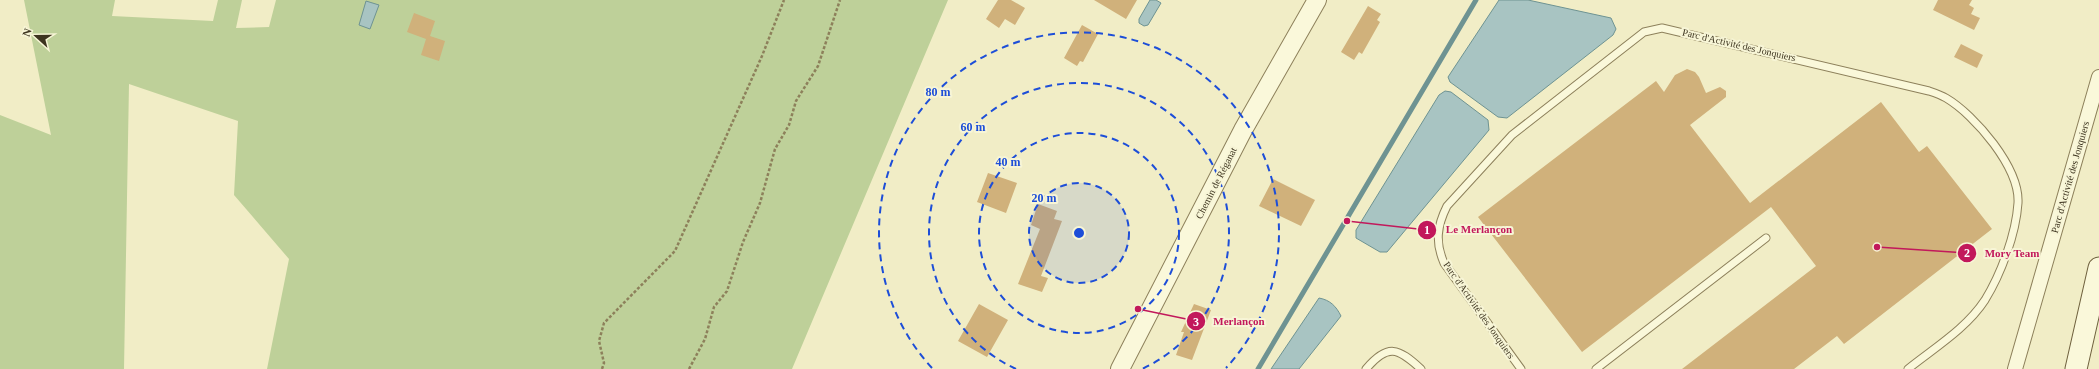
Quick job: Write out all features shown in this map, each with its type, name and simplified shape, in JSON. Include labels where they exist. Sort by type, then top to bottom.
[{"type":"main road","points":[[2076,369],[2099,268]]},
{"type":"street","name":"Chemin de Réganat","points":[[1120,369],[1243,130],[1317,0]]},
{"type":"street","name":"Parc d'Activité des Jonquiers","points":[[2015,369],[2099,77]]},
{"type":"lane","name":"Parc d'Activité des Jonquiers","points":[[1521,369],[1444,263],[1439,250],[1437,234],[1441,219],[1447,206],[1512,134],[1644,32],[1662,28],[1929,91],[1946,98],[1962,110],[1994,145],[2012,174],[2018,202],[2013,231],[2000,272],[1984,301],[1965,325],[1908,369]]},
{"type":"lane","points":[[1596,369],[1766,238]]},
{"type":"lane","points":[[1366,369],[1382,353],[1395,352],[1405,355],[1421,369]]},
{"type":"path","points":[[602,369],[604,363],[598,341],[604,323],[675,251],[762,56],[784,0]]},
{"type":"path","points":[[689,369],[705,339],[714,306],[727,291],[743,242],[760,203],[775,149],[789,125],[796,101],[818,66],[840,0]]},
{"type":"green space","points":[[24,0],[115,0],[112,16],[213,21],[218,0],[242,0],[236,28],[269,27],[276,0],[948,0],[792,369],[267,369],[289,259],[234,195],[238,121],[129,84],[124,369],[0,369],[0,115],[51,135]]},
{"type":"water","points":[[1150,0],[1156,0],[1161,3],[1148,25],[1144,26],[1139,23],[1139,19]]},
{"type":"water","points":[[1499,0],[1528,0],[1611,18],[1616,29],[1613,35],[1507,118],[1498,117],[1450,82],[1448,77]]},
{"type":"water","points":[[366,1],[379,5],[370,29],[359,25]]},
{"type":"water","points":[[1445,91],[1451,92],[1488,120],[1489,130],[1387,252],[1380,252],[1356,238],[1356,230],[1439,95]]},
{"type":"water","points":[[1319,298],[1332,304],[1341,316],[1299,369],[1271,369]]},
{"type":"building","points":[[998,0],[1011,0],[1025,8],[1015,25],[1005,19],[999,28],[986,19]]},
{"type":"building","points":[[1094,0],[1137,0],[1126,19]]},
{"type":"building","points":[[1938,0],[1972,0],[1969,5],[1974,8],[1971,14],[1980,18],[1974,30],[1933,10]]},
{"type":"building","points":[[1368,6],[1381,14],[1377,20],[1380,22],[1362,54],[1359,52],[1354,60],[1341,52]]},
{"type":"building","points":[[414,13],[435,21],[430,36],[445,41],[439,61],[421,55],[426,39],[407,32]]},
{"type":"building","points":[[1082,25],[1098,34],[1083,62],[1080,61],[1077,66],[1064,58]]},
{"type":"building","points":[[1961,44],[1983,55],[1977,68],[1954,57]]},
{"type":"building","points":[[1687,69],[1695,72],[1699,77],[1706,93],[1720,87],[1726,91],[1726,97],[1690,125],[1750,203],[1881,102],[1919,152],[1927,146],[1992,229],[1844,344],[1837,336],[1794,369],[1682,369],[1816,266],[1771,207],[1582,352],[1478,217],[1656,81],[1664,92],[1675,75]]},
{"type":"building","points":[[988,173],[1017,183],[1006,213],[977,202]]},
{"type":"building","points":[[1273,179],[1315,200],[1301,226],[1259,206]]},
{"type":"building","points":[[1038,204],[1057,211],[1054,219],[1062,221],[1041,276],[1048,278],[1042,292],[1018,284],[1040,229],[1031,225]]},
{"type":"building","points":[[979,304],[1008,320],[987,357],[958,341]]},
{"type":"building","points":[[1194,304],[1211,310],[1192,360],[1176,355],[1184,332],[1181,332]]},
{"type":"waterway","points":[[1258,369],[1476,0]]},
{"type":"place","name":"Le Merlançon","points":[[1347,221]]},
{"type":"place","name":"Mory Team","points":[[1877,247]]},
{"type":"place","name":"Merlançon","points":[[1138,309]]}]
